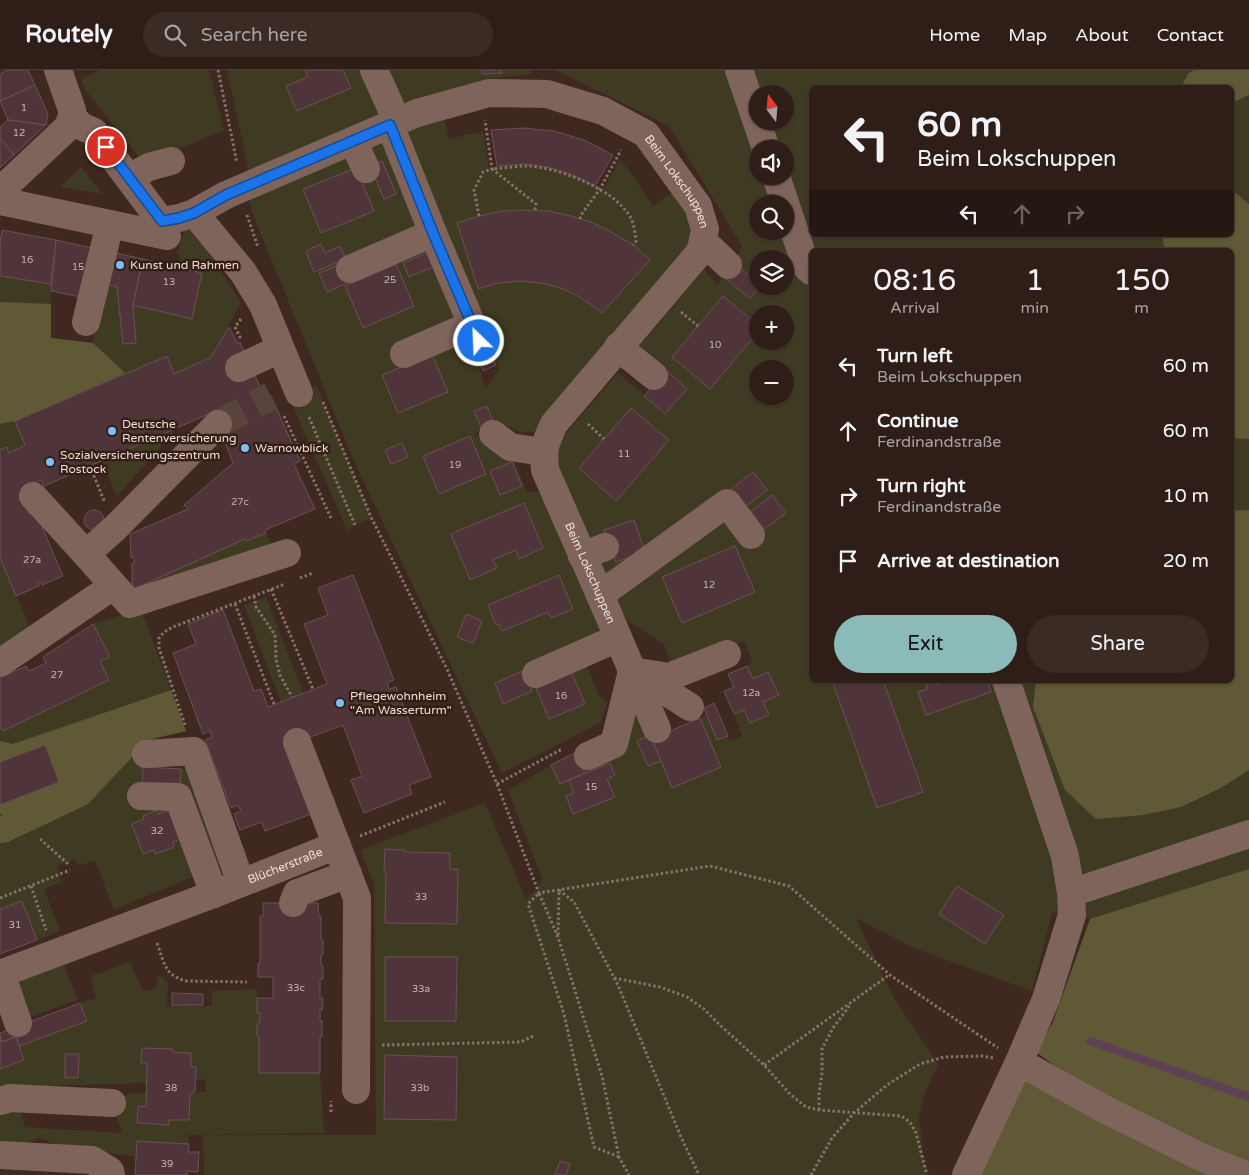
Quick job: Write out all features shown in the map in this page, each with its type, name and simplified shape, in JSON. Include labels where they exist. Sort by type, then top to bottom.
[{"type":"street","points":[[0,191],[68,127],[72,116],[70,104],[58,70]]},
{"type":"street","points":[[374,70],[433,233],[475,333],[404,354]]},
{"type":"street","points":[[739,70],[763,140]]},
{"type":"street","name":"Beim Lokschuppen","points":[[151,207],[162,221],[194,213],[226,195],[244,200],[353,141],[394,123],[417,114],[489,93],[547,94],[603,111],[646,134],[698,206],[705,229],[700,252],[554,424],[543,452],[545,470],[594,551],[600,595],[657,728]]},
{"type":"street","points":[[72,116],[81,126],[94,132],[151,207],[132,223],[110,224]]},
{"type":"street","points":[[353,141],[366,170]]},
{"type":"street","points":[[129,178],[149,167],[171,161]]},
{"type":"street","points":[[779,185],[806,266],[809,269]]},
{"type":"street","points":[[0,201],[167,236]]},
{"type":"street","points":[[194,213],[243,272],[263,305],[300,399]]},
{"type":"street","points":[[86,322],[110,224]]},
{"type":"street","points":[[350,268],[433,233]]},
{"type":"street","points":[[703,241],[728,265]]},
{"type":"street","points":[[618,347],[654,376]]},
{"type":"street","points":[[246,365],[280,349]]},
{"type":"street","points":[[86,554],[115,528],[218,424]]},
{"type":"street","points":[[493,434],[510,447],[543,452]]},
{"type":"street","points":[[33,496],[130,604],[287,553]]},
{"type":"street","points":[[600,595],[727,503],[751,535]]},
{"type":"street","points":[[0,663],[113,586]]},
{"type":"street","points":[[536,674],[618,638]]},
{"type":"street","points":[[632,670],[669,677],[727,654]]},
{"type":"street","points":[[632,670],[690,707]]},
{"type":"street","points":[[588,756],[614,744],[632,670]]},
{"type":"street","points":[[966,1175],[1046,999],[1072,915],[1071,893],[1065,856],[1007,683]]},
{"type":"street","points":[[296,742],[337,845]]},
{"type":"street","points":[[146,754],[194,751],[242,882]]},
{"type":"street","points":[[141,796],[178,797],[214,894]]},
{"type":"street","points":[[1071,893],[1249,834]]},
{"type":"street","name":"Blücherstraße","points":[[0,974],[214,894],[337,845],[357,898],[356,1090]]},
{"type":"street","points":[[293,903],[297,893],[348,874]]},
{"type":"street","points":[[0,974],[18,1023]]},
{"type":"street","points":[[1019,1062],[1106,1110],[1201,1157],[1245,1175]]},
{"type":"street","points":[[0,1101],[10,1098],[112,1103]]},
{"type":"street","points":[[0,1155],[92,1160],[110,1171],[110,1175]]},
{"type":"path","points":[[218,70],[244,200],[259,248]]},
{"type":"path","points":[[482,95],[492,169],[536,204],[535,210]]},
{"type":"path","points":[[580,219],[600,189],[635,128]]},
{"type":"path","points":[[479,216],[474,190],[483,172],[492,169],[529,166],[547,168],[574,177],[612,196],[630,217],[636,240],[633,245]]},
{"type":"path","points":[[244,314],[235,327],[246,365]]},
{"type":"path","points":[[300,399],[331,518]]},
{"type":"path","points":[[300,399],[355,526]]},
{"type":"path","points":[[300,399],[371,518],[447,668],[497,784],[558,937],[602,1076],[619,1157],[628,1175]]},
{"type":"path","points":[[90,466],[115,528]]},
{"type":"path","points":[[296,579],[313,572]]},
{"type":"path","points":[[194,751],[160,648],[159,638],[164,632],[173,627],[288,583]]},
{"type":"path","points":[[271,589],[313,690]]},
{"type":"path","points":[[254,596],[256,607],[275,635],[276,659],[280,675],[292,697]]},
{"type":"path","points":[[235,604],[274,704]]},
{"type":"path","points":[[337,845],[445,802]]},
{"type":"path","points":[[40,839],[68,864]]},
{"type":"path","points":[[619,1157],[594,1147],[564,1014],[528,904],[539,893],[710,866],[789,886],[889,975],[1019,1062]]},
{"type":"path","points":[[0,898],[70,870]]},
{"type":"path","points":[[31,886],[55,954]]},
{"type":"path","points":[[558,937],[559,890]]},
{"type":"path","points":[[559,890],[574,902],[614,978],[681,1137],[700,1175]]},
{"type":"path","points":[[148,919],[167,971],[177,979],[186,981],[247,982]]},
{"type":"path","points":[[764,1065],[889,975]]},
{"type":"path","points":[[614,978],[660,987],[687,997],[704,1009],[764,1065],[790,1094],[806,1107],[819,1110],[902,1116],[910,1122],[916,1133],[927,1175]]},
{"type":"path","points":[[819,1110],[822,1049],[833,1028],[854,1000]]},
{"type":"path","points":[[356,1045],[521,1042],[535,1036]]},
{"type":"path","points":[[811,1175],[832,1138],[854,1113],[887,1085],[920,1064],[944,1057],[981,1056],[1019,1062]]},
{"type":"shaded area","points":[[101,70],[209,70],[224,130],[144,163],[85,89],[81,78]]},
{"type":"shaded area","points":[[227,70],[530,70],[531,74],[487,79],[414,102],[249,172]]},
{"type":"shaded area","points":[[555,70],[1249,70],[1249,869],[1090,919],[1052,913],[1032,991],[914,948],[856,918],[894,998],[938,1064],[923,1097],[919,1119],[926,1175],[204,1175],[203,1135],[376,1135],[374,884],[360,850],[485,803],[526,899],[537,889],[542,879],[508,790],[604,735],[634,709],[652,739],[716,711],[729,741],[742,736],[724,691],[734,687],[728,674],[753,663],[744,641],[672,668],[664,644],[629,622],[616,605],[553,457],[556,445],[618,373],[644,395],[665,370],[638,348],[704,270],[718,286],[723,276],[734,263],[742,246],[669,126]]},
{"type":"shaded area","points":[[1194,70],[1249,70],[1249,95],[1234,102],[1234,85],[1182,85],[1188,74]]},
{"type":"shaded area","points":[[444,115],[449,139],[483,131],[489,167],[520,164],[561,170],[603,190],[620,160],[653,206],[673,192],[692,225],[692,237],[688,246],[537,432],[520,432],[500,423],[474,434],[511,453],[527,493],[546,490],[600,633],[587,666],[599,696],[608,702],[600,723],[502,773],[353,459],[252,212],[248,196],[388,139],[486,389],[499,370],[477,320],[404,132]]},
{"type":"shaded area","points":[[81,167],[102,194],[60,187]]},
{"type":"shaded area","points":[[1234,192],[1249,204],[1249,439],[1234,438],[1234,248],[1165,248],[1162,237],[1234,237]]},
{"type":"shaded area","points":[[186,228],[209,252],[241,303],[211,357],[174,374],[166,356],[16,421],[25,445],[9,453],[7,447],[0,450],[0,276],[51,284],[51,338],[93,343],[100,283],[117,287],[133,305],[192,319],[202,273],[177,267],[180,255],[176,254]]},
{"type":"shaded area","points":[[0,302],[51,304],[51,338],[93,343],[125,373],[15,421],[0,424]]},
{"type":"shaded area","points":[[317,387],[371,517],[347,530],[289,397]]},
{"type":"shaded area","points":[[177,428],[117,496],[102,461]]},
{"type":"shaded area","points":[[1249,510],[1249,770],[1221,788],[1181,807],[1143,815],[1096,819],[1065,790],[1033,707],[1036,683],[1234,683],[1234,511]]},
{"type":"shaded area","points":[[266,533],[278,556],[132,590],[245,539],[247,541]]},
{"type":"shaded area","points":[[0,559],[31,629],[0,650]]},
{"type":"shaded area","points":[[266,597],[303,693],[281,702],[244,605]]},
{"type":"shaded area","points":[[141,609],[186,731],[148,740],[142,785],[180,787],[181,769],[187,768],[220,865],[114,910],[95,860],[79,866],[75,859],[57,866],[62,882],[44,889],[60,931],[37,940],[22,901],[0,909],[0,805],[59,782],[45,745],[0,762],[0,725],[3,731],[109,680],[100,661],[109,657],[93,624]]},
{"type":"shaded area","points":[[171,690],[186,731],[148,740],[88,804],[8,842],[0,843],[0,817],[2,816],[0,805],[59,782],[45,745],[0,762],[0,741],[13,744]]},
{"type":"shaded area","points":[[1249,869],[1249,1166],[1084,1087],[1036,1052],[1053,1022],[1090,919]]},
{"type":"shaded area","points":[[130,962],[143,991],[156,989],[158,975],[168,982],[167,1005],[212,1006],[212,991],[257,989],[257,1013],[260,1013],[257,1036],[320,1073],[324,1133],[188,1135],[189,1144],[137,1142],[136,1157],[59,1145],[38,1138],[19,1149],[0,1149],[0,1109],[18,1104],[25,1127],[123,1133],[115,1114],[115,1100],[131,1093],[146,1093],[146,1107],[138,1107],[138,1123],[169,1125],[169,1120],[189,1120],[190,1093],[206,1092],[206,1080],[195,1079],[196,1067],[191,1067],[191,1053],[172,1052],[172,1049],[142,1048],[141,1063],[147,1063],[146,1083],[11,1087],[0,1091],[0,1069],[24,1060],[19,1046],[87,1021],[80,1003],[96,998],[91,976]]},
{"type":"shaded area","points":[[64,964],[77,1000],[30,1017],[17,981]]},
{"type":"shaded area","points":[[1026,1073],[1231,1175],[978,1175]]},
{"type":"building","points":[[8,70],[28,70],[35,85],[0,101],[0,74]]},
{"type":"building","points":[[305,70],[343,70],[351,88],[297,111],[286,86],[308,77]]},
{"type":"building","points":[[482,70],[501,70],[502,73],[482,74]]},
{"type":"building","points":[[35,85],[48,114],[46,125],[8,120],[0,101]]},
{"type":"building","points":[[8,120],[46,125],[14,155],[0,138],[0,127]]},
{"type":"building","points":[[523,128],[554,131],[584,140],[613,155],[595,186],[571,174],[547,167],[524,164],[497,166],[491,130]]},
{"type":"building","points":[[0,138],[14,155],[0,168]]},
{"type":"building","points":[[382,161],[396,194],[384,199],[370,166]]},
{"type":"building","points":[[356,168],[374,211],[321,233],[303,189]]},
{"type":"building","points":[[502,211],[548,211],[593,223],[633,245],[650,260],[602,313],[574,294],[558,287],[541,283],[520,281],[498,283],[478,289],[457,223]]},
{"type":"building","points":[[2,230],[56,240],[51,284],[0,276]]},
{"type":"building","points":[[56,240],[106,251],[96,300],[51,291]]},
{"type":"building","points":[[321,244],[325,253],[340,246],[346,259],[314,272],[306,251]]},
{"type":"building","points":[[106,251],[143,259],[133,305],[136,343],[123,344],[117,287],[100,283]]},
{"type":"building","points":[[429,252],[435,266],[409,277],[403,263]]},
{"type":"building","points":[[143,259],[202,273],[192,319],[133,305]]},
{"type":"building","points":[[734,263],[749,276],[749,295],[753,295],[750,299],[723,276]]},
{"type":"building","points":[[396,264],[414,306],[363,328],[345,286]]},
{"type":"building","points":[[339,265],[347,283],[327,292],[319,273]]},
{"type":"building","points":[[723,296],[749,318],[749,343],[710,389],[672,357]]},
{"type":"building","name":"Sozialversicherungszentrum Rostock","points":[[229,327],[238,344],[240,342],[263,394],[271,396],[300,461],[294,464],[315,509],[265,530],[266,533],[246,541],[245,539],[132,590],[132,563],[135,562],[133,557],[131,558],[130,534],[188,509],[184,505],[233,463],[218,424],[211,413],[44,486],[41,480],[24,488],[21,496],[28,513],[35,510],[63,576],[42,585],[41,582],[38,583],[39,586],[16,596],[0,558],[0,450],[7,447],[9,453],[25,445],[15,421],[167,356],[174,374],[211,357]]},
{"type":"building","points":[[467,338],[475,357],[462,362],[455,343]]},
{"type":"building","points":[[489,348],[496,365],[483,371],[476,353]]},
{"type":"building","points":[[432,354],[448,392],[398,413],[382,375]]},
{"type":"building","points":[[666,370],[687,389],[665,414],[644,396]]},
{"type":"building","points":[[487,406],[494,424],[482,429],[474,411]]},
{"type":"building","points":[[631,408],[669,440],[616,501],[579,468]]},
{"type":"building","points":[[470,436],[486,474],[439,494],[423,456]]},
{"type":"building","points":[[402,443],[408,457],[391,464],[385,450]]},
{"type":"building","points":[[512,462],[522,486],[500,495],[490,471]]},
{"type":"building","points":[[753,472],[767,490],[744,508],[730,490]]},
{"type":"building","points":[[772,495],[786,513],[762,531],[749,513]]},
{"type":"building","points":[[524,503],[543,548],[519,559],[516,550],[493,560],[497,568],[470,580],[451,534]]},
{"type":"building","points":[[94,510],[101,513],[104,520],[101,527],[94,530],[87,527],[84,520],[87,513]]},
{"type":"building","points":[[634,520],[645,552],[616,562],[604,530]]},
{"type":"building","points":[[735,546],[755,592],[682,623],[662,577]]},
{"type":"building","name":"Pflegewohnheim \"Am Wasserturm\"","points":[[353,575],[394,680],[387,683],[389,689],[396,687],[431,777],[409,785],[412,794],[364,813],[351,780],[362,776],[343,725],[289,745],[314,813],[265,831],[262,822],[240,830],[234,814],[241,811],[238,805],[231,808],[205,740],[212,737],[210,731],[203,734],[173,653],[196,644],[188,624],[223,610],[254,691],[261,689],[268,707],[327,684],[304,624],[328,615],[318,588]]},
{"type":"building","points":[[559,575],[573,609],[551,618],[548,612],[502,631],[499,624],[496,625],[488,605]]},
{"type":"building","points":[[466,614],[482,621],[473,643],[457,637]]},
{"type":"building","points":[[93,624],[110,657],[100,661],[109,680],[3,731],[0,725],[0,678],[26,666],[29,671],[46,663],[43,657]]},
{"type":"building","points":[[747,666],[753,679],[768,672],[779,695],[763,702],[769,715],[750,723],[744,710],[734,714],[724,691],[734,687],[728,674]]},
{"type":"building","points":[[523,671],[532,691],[503,704],[495,683]]},
{"type":"building","points":[[572,673],[585,704],[549,719],[536,688]]},
{"type":"building","points":[[833,683],[884,683],[923,792],[877,808]]},
{"type":"building","points":[[926,683],[935,683],[936,685],[942,683],[988,683],[991,692],[926,715],[918,692],[928,689]]},
{"type":"building","points":[[714,703],[728,736],[717,740],[704,708]]},
{"type":"building","points":[[700,718],[721,767],[672,788],[652,739]]},
{"type":"building","points":[[650,735],[661,761],[648,766],[637,741]]},
{"type":"building","points":[[45,745],[59,782],[0,805],[0,762]]},
{"type":"building","points":[[576,752],[585,773],[560,784],[551,765]]},
{"type":"building","points":[[610,763],[615,775],[607,779],[615,797],[573,814],[566,796],[574,793],[569,780]]},
{"type":"building","points":[[143,767],[181,769],[180,787],[142,785]]},
{"type":"building","points":[[172,809],[183,838],[173,842],[174,847],[155,854],[154,850],[143,854],[132,824],[144,819],[143,816],[157,810],[158,814]]},
{"type":"building","points":[[385,849],[405,850],[405,852],[450,853],[450,869],[458,869],[457,924],[385,923]]},
{"type":"building","points":[[957,886],[1004,915],[985,944],[939,914]]},
{"type":"building","points":[[22,901],[37,940],[0,954],[0,909]]},
{"type":"building","points":[[263,903],[318,903],[319,917],[321,916],[321,940],[323,940],[321,966],[323,966],[323,979],[320,979],[320,998],[323,998],[322,1010],[320,1010],[322,1037],[320,1037],[320,1073],[259,1073],[259,1036],[257,1036],[257,1024],[259,1024],[260,1013],[257,1013],[257,998],[273,998],[273,977],[258,977],[258,963],[260,963],[260,916],[263,916]]},
{"type":"building","points":[[385,957],[457,957],[456,1021],[385,1021]]},
{"type":"building","points":[[172,993],[203,994],[203,1005],[172,1005]]},
{"type":"building","points":[[80,1003],[87,1021],[19,1046],[16,1037],[1,1042],[0,1033]]},
{"type":"building","points":[[16,1037],[24,1060],[0,1069],[0,1039],[1,1042]]},
{"type":"building","points":[[142,1048],[173,1049],[172,1052],[191,1053],[191,1067],[196,1067],[195,1092],[190,1093],[189,1120],[169,1120],[169,1125],[137,1123],[138,1106],[146,1107],[147,1063],[141,1063]]},
{"type":"building","points":[[65,1054],[79,1054],[78,1078],[65,1078]]},
{"type":"building","points":[[385,1055],[457,1057],[456,1120],[384,1119]]},
{"type":"building","points":[[137,1141],[189,1144],[188,1152],[199,1152],[198,1172],[187,1171],[187,1175],[135,1175]]},
{"type":"building","points":[[560,1161],[570,1164],[566,1175],[555,1175]]},
{"type":"waterway","points":[[1090,1041],[1249,1097]]},
{"type":"tunnel","points":[[218,424],[271,396]]},
{"type":"place","name":"Kunst und Rahmen","points":[[120,265]]},
{"type":"place","name":"Deutsche Rentenversicherung","points":[[112,431]]},
{"type":"place","name":"Warnowblick","points":[[245,448]]},
{"type":"place","name":"Sozialversicherungszentrum Rostock","points":[[50,462]]},
{"type":"place","name":"Pflegewohnheim \"Am Wasserturm\"","points":[[340,703]]},
{"type":"route","points":[[106,147],[162,221],[194,213],[226,195],[390,125],[479,341]]}]
